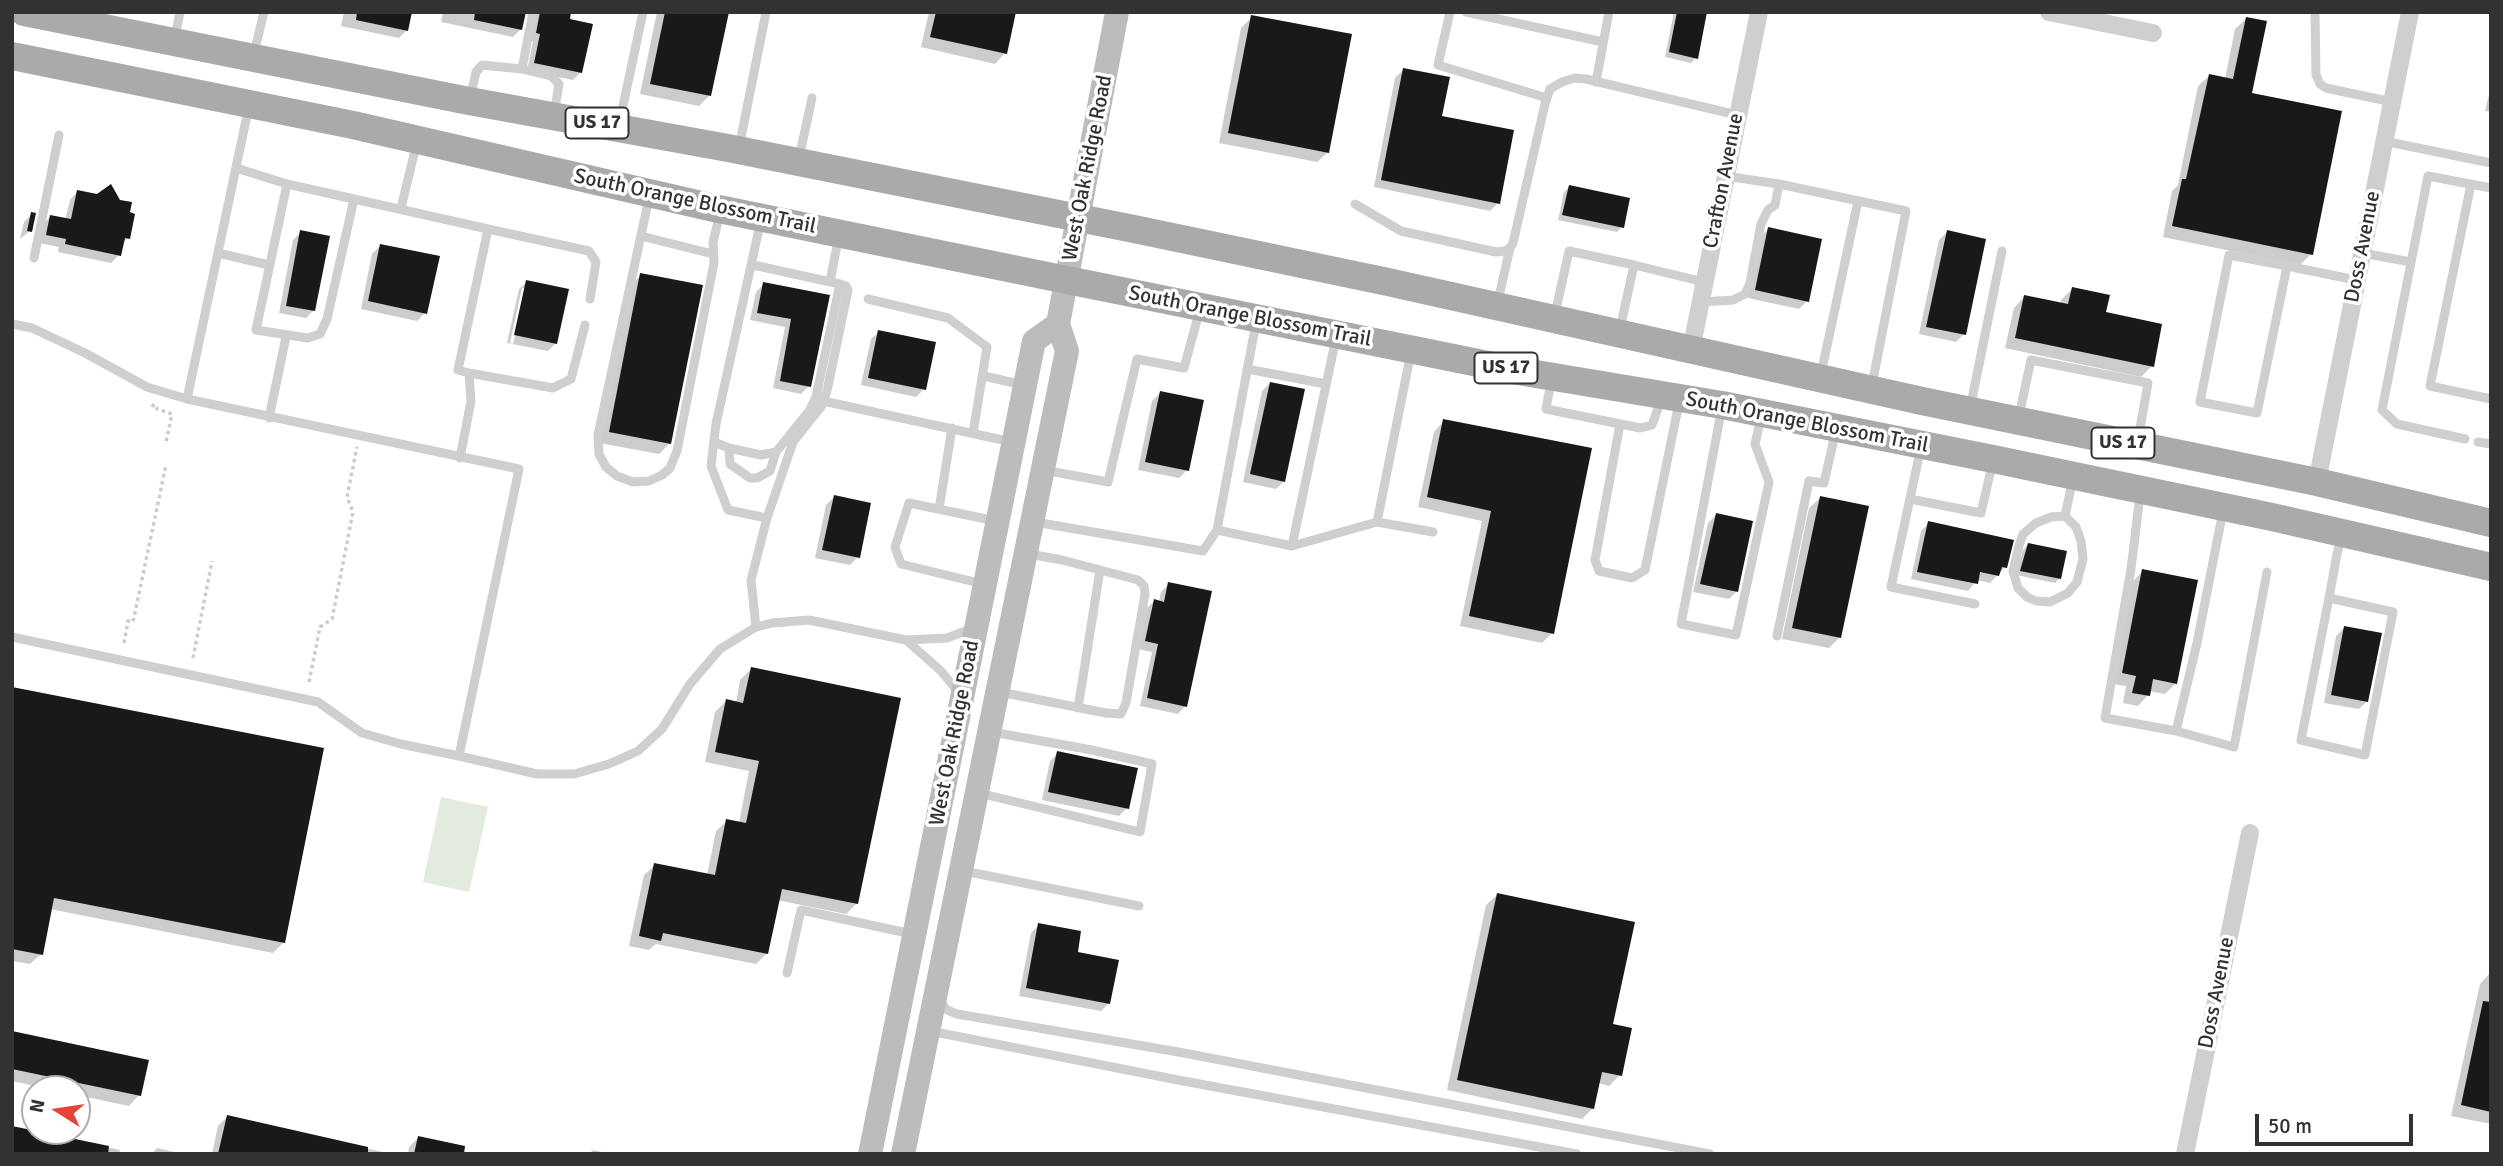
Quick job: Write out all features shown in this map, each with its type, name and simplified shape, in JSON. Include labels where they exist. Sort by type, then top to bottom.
[{"type":"main road","name":"South Orange Blossom Trail","points":[[24,12],[74,17],[174,43],[739,150],[1079,218],[1497,306],[1871,390],[2317,482],[2491,523]]},
{"type":"main road","name":"South Orange Blossom Trail","points":[[12,56],[418,139],[720,209],[1411,349],[1722,405],[1993,459],[2272,517],[2491,567]]},
{"type":"main road","points":[[2272,517],[2303,502],[2317,482]]},
{"type":"street","name":"West Oak Ridge Road","points":[[903,1154],[1067,351],[1058,324],[1117,12]]},
{"type":"street","name":"Crafton Avenue","points":[[1691,350],[1759,12]]},
{"type":"street","points":[[2049,12],[2153,33]]},
{"type":"street","name":"Doss Avenue","points":[[2317,482],[2410,12]]},
{"type":"street","name":"West Oak Ridge Road","points":[[870,1154],[1034,341],[1058,324]]},
{"type":"street","points":[[928,1030],[917,1025],[914,1005],[943,853],[937,820]]},
{"type":"street","name":"Doss Avenue","points":[[2185,1154],[2250,833]]},
{"type":"lane","points":[[174,43],[180,12]]},
{"type":"lane","points":[[253,58],[264,12]]},
{"type":"lane","points":[[522,69],[533,12]]},
{"type":"lane","points":[[619,127],[643,12]]},
{"type":"lane","points":[[739,150],[766,12]]},
{"type":"lane","points":[[1450,12],[1438,65],[1547,98]]},
{"type":"lane","points":[[1466,12],[1603,42]]},
{"type":"lane","points":[[1596,82],[1609,12]]},
{"type":"lane","points":[[2315,12],[2316,75],[2320,84],[2326,88],[2392,102]]},
{"type":"lane","points":[[469,101],[476,72],[482,65],[522,69],[551,76],[559,84],[553,116]]},
{"type":"lane","points":[[1497,306],[1550,89],[1574,78],[1737,115]]},
{"type":"lane","points":[[798,162],[812,99]]},
{"type":"lane","points":[[187,399],[250,104]]},
{"type":"lane","points":[[34,258],[60,135]]},
{"type":"lane","points":[[401,208],[418,139]]},
{"type":"lane","points":[[2384,141],[2491,163]]},
{"type":"lane","points":[[236,167],[287,184],[589,251],[596,261],[590,299]]},
{"type":"lane","points":[[1725,176],[1779,184],[1906,211],[1871,390]]},
{"type":"lane","points":[[2465,439],[2397,424],[2382,410],[2428,176],[2491,188]]},
{"type":"lane","points":[[287,184],[256,330],[286,337],[308,338],[320,334],[327,319],[354,199]]},
{"type":"lane","points":[[1700,302],[1732,300],[1745,294],[1750,283],[1761,224],[1775,205],[1779,184]]},
{"type":"lane","points":[[2471,184],[2430,386],[2491,399]]},
{"type":"lane","points":[[650,193],[598,435],[599,454],[606,467],[633,482],[649,481],[662,475],[670,468],[677,451],[714,263],[713,242],[720,209]]},
{"type":"lane","points":[[1820,378],[1858,201]]},
{"type":"lane","points":[[1355,204],[1401,231],[1496,252],[1510,248]]},
{"type":"lane","points":[[761,217],[716,424],[711,466],[727,510],[767,518]]},
{"type":"lane","points":[[488,229],[458,370],[554,388],[571,379],[585,325]]},
{"type":"lane","points":[[729,448],[730,464],[750,478],[757,478],[771,471],[776,452],[809,411],[816,397],[835,283],[840,233]]},
{"type":"lane","points":[[640,236],[713,254]]},
{"type":"lane","points":[[1553,319],[1569,251],[1704,282]]},
{"type":"lane","points":[[1970,411],[2002,251]]},
{"type":"lane","points":[[218,253],[269,265]]},
{"type":"lane","points":[[2362,253],[2411,262]]},
{"type":"lane","points":[[2287,266],[2256,413],[2200,402],[2229,255],[2287,266],[2356,280]]},
{"type":"lane","points":[[752,265],[835,283],[846,286],[848,290],[827,391],[823,401],[793,442],[767,518],[751,580],[756,627]]},
{"type":"lane","points":[[1619,334],[1634,265]]},
{"type":"lane","points":[[868,299],[948,318],[987,348],[973,433]]},
{"type":"lane","points":[[1042,470],[1108,482],[1137,359],[1184,368],[1200,307]]},
{"type":"lane","points":[[1031,521],[1203,551],[1217,530],[1256,318]]},
{"type":"lane","points":[[12,324],[42,333],[147,387],[187,399],[519,470],[458,756]]},
{"type":"lane","points":[[1292,545],[1336,334]]},
{"type":"lane","points":[[269,418],[286,337]]},
{"type":"lane","points":[[1377,522],[1411,349]]},
{"type":"lane","points":[[2018,421],[2031,360],[2148,383],[2137,445]]},
{"type":"lane","points":[[1247,369],[1326,384]]},
{"type":"lane","points":[[460,458],[471,401],[469,373]]},
{"type":"lane","points":[[984,376],[1025,385]]},
{"type":"lane","points":[[1552,376],[1546,409],[1640,428],[1652,425],[1671,397]]},
{"type":"lane","points":[[1620,424],[1595,560],[1599,571],[1632,578],[1645,570],[1671,397]]},
{"type":"lane","points":[[823,401],[1014,442]]},
{"type":"lane","points":[[1722,405],[1681,624],[1736,635],[1769,482],[1755,444],[1761,414]]},
{"type":"lane","points":[[939,509],[952,428]]},
{"type":"lane","points":[[1777,636],[1809,481],[1824,483],[1836,428]]},
{"type":"lane","points":[[2478,442],[2491,444]]},
{"type":"lane","points":[[714,443],[761,455],[776,452]]},
{"type":"lane","points":[[1921,445],[1891,587],[1975,604]]},
{"type":"lane","points":[[1910,499],[1981,513],[1993,459]]},
{"type":"lane","points":[[2065,516],[2073,476]]},
{"type":"lane","points":[[2140,490],[2132,558],[2105,718],[2176,731],[2234,747],[2267,572]]},
{"type":"lane","points":[[985,584],[901,564],[895,547],[909,503],[997,522]]},
{"type":"lane","points":[[2176,731],[2197,643],[2223,507]]},
{"type":"lane","points":[[2065,516],[2076,527],[2081,541],[2084,559],[2077,582],[2068,593],[2050,602],[2036,601],[2027,597],[2018,587],[2013,571],[2023,534],[2036,523],[2065,516]]},
{"type":"lane","points":[[1217,530],[1292,545],[1377,522],[1433,532]]},
{"type":"lane","points":[[2329,598],[2393,611],[2365,755],[2301,740],[2329,598],[2342,533]]},
{"type":"lane","points":[[999,692],[1121,714],[1126,703],[1145,594],[1144,586],[1138,580],[1025,554]]},
{"type":"lane","points":[[1078,708],[1100,570]]},
{"type":"lane","points":[[12,637],[318,702],[362,733],[401,744],[537,774],[574,774],[609,764],[638,751],[662,729],[690,684],[720,649],[756,627],[809,620],[906,640],[947,638],[976,628]]},
{"type":"lane","points":[[906,640],[941,671],[962,697]]},
{"type":"lane","points":[[977,793],[1140,832],[1152,764],[1092,750],[990,732]]},
{"type":"lane","points":[[962,870],[1139,906]]},
{"type":"lane","points":[[787,973],[801,910],[914,935]]},
{"type":"lane","points":[[936,995],[947,1010],[957,1014],[1184,1053],[1710,1154]]},
{"type":"lane","points":[[928,1030],[1178,1080],[1577,1154]]},
{"type":"path","points":[[154,404],[152,407],[172,414],[166,442]]},
{"type":"path","points":[[309,682],[320,627],[332,619],[353,512],[347,498],[359,436]]},
{"type":"path","points":[[124,643],[128,621],[133,622],[166,465]]},
{"type":"path","points":[[193,658],[212,561]]},
{"type":"shaded area","points":[[441,797],[488,807],[469,892],[423,882]]},
{"type":"building","points":[[357,12],[412,12],[408,31],[356,20]]},
{"type":"building","points":[[475,12],[526,12],[522,30],[474,20]]},
{"type":"building","points":[[540,12],[571,12],[570,19],[593,24],[582,73],[534,63],[540,34],[536,33]]},
{"type":"building","points":[[665,12],[729,12],[711,96],[650,84]]},
{"type":"building","points":[[936,12],[1016,12],[1007,54],[930,37]]},
{"type":"building","points":[[1677,12],[1707,12],[1698,59],[1669,52]]},
{"type":"building","points":[[1251,15],[1352,34],[1329,153],[1228,133]]},
{"type":"building","points":[[2246,17],[2267,21],[2252,93],[2342,111],[2313,255],[2172,226],[2182,179],[2186,179],[2209,74],[2233,79]]},
{"type":"building","points":[[1403,68],[1450,77],[1442,116],[1514,130],[1500,204],[1381,180]]},
{"type":"building","points":[[111,184],[120,200],[132,202],[130,212],[135,214],[130,239],[125,238],[121,256],[65,244],[66,239],[46,235],[50,215],[71,219],[77,190],[97,194]]},
{"type":"building","points":[[1569,185],[1630,198],[1624,228],[1562,215]]},
{"type":"building","points":[[31,212],[36,213],[32,232],[27,231]]},
{"type":"building","points":[[1768,227],[1822,239],[1809,302],[1755,290]]},
{"type":"building","points":[[300,230],[330,236],[315,311],[286,306]]},
{"type":"building","points":[[1947,230],[1986,239],[1966,335],[1926,327]]},
{"type":"building","points":[[380,244],[440,256],[427,314],[368,301]]},
{"type":"building","points":[[640,273],[703,285],[671,444],[609,432]]},
{"type":"building","points":[[526,280],[569,289],[557,344],[514,335]]},
{"type":"building","points":[[763,282],[830,295],[811,387],[780,381],[791,319],[757,313]]},
{"type":"building","points":[[2072,287],[2110,295],[2106,312],[2162,324],[2154,367],[2015,338],[2024,295],[2068,304]]},
{"type":"building","points":[[878,330],[936,342],[926,390],[868,378]]},
{"type":"building","points":[[1270,382],[1305,389],[1285,482],[1250,474]]},
{"type":"building","points":[[1160,391],[1204,400],[1189,471],[1145,462]]},
{"type":"building","points":[[1443,419],[1592,448],[1554,634],[1469,616],[1491,511],[1427,497]]},
{"type":"building","points":[[834,495],[871,503],[860,558],[822,550]]},
{"type":"building","points":[[1820,496],[1869,506],[1841,638],[1792,628]]},
{"type":"building","points":[[1716,513],[1753,521],[1738,592],[1700,584]]},
{"type":"building","points":[[1928,521],[2014,540],[2007,568],[2002,567],[1999,576],[1980,572],[1978,584],[1917,572]]},
{"type":"building","points":[[2028,543],[2067,551],[2061,579],[2020,571]]},
{"type":"building","points":[[2142,569],[2198,580],[2177,684],[2153,679],[2150,696],[2132,693],[2136,676],[2122,673]]},
{"type":"building","points":[[1168,582],[1212,591],[1187,707],[1147,698],[1158,644],[1145,641],[1154,599],[1164,602]]},
{"type":"building","points":[[2344,626],[2382,633],[2368,702],[2331,695]]},
{"type":"building","points":[[751,667],[901,698],[858,904],[782,889],[768,954],[663,933],[661,941],[639,936],[654,863],[715,875],[726,819],[746,823],[759,761],[715,752],[726,699],[743,703]]},
{"type":"building","points":[[12,687],[324,748],[285,943],[54,898],[43,955],[12,949]]},
{"type":"building","points":[[1057,751],[1138,768],[1129,809],[1048,792]]},
{"type":"building","points":[[1497,893],[1635,922],[1613,1024],[1632,1028],[1622,1076],[1602,1072],[1594,1109],[1457,1080]]},
{"type":"building","points":[[1038,923],[1081,931],[1078,952],[1119,960],[1110,1004],[1026,988]]},
{"type":"building","points":[[2483,1001],[2491,1002],[2491,1112],[2461,1105]]},
{"type":"building","points":[[12,1031],[149,1060],[141,1096],[91,1086],[91,1075],[41,1075],[12,1069]]},
{"type":"building","points":[[227,1115],[368,1147],[368,1154],[218,1154]]},
{"type":"building","points":[[12,1126],[21,1128],[21,1145],[91,1145],[91,1142],[109,1146],[108,1154],[12,1154]]},
{"type":"building","points":[[418,1136],[465,1146],[464,1154],[414,1154]]}]
